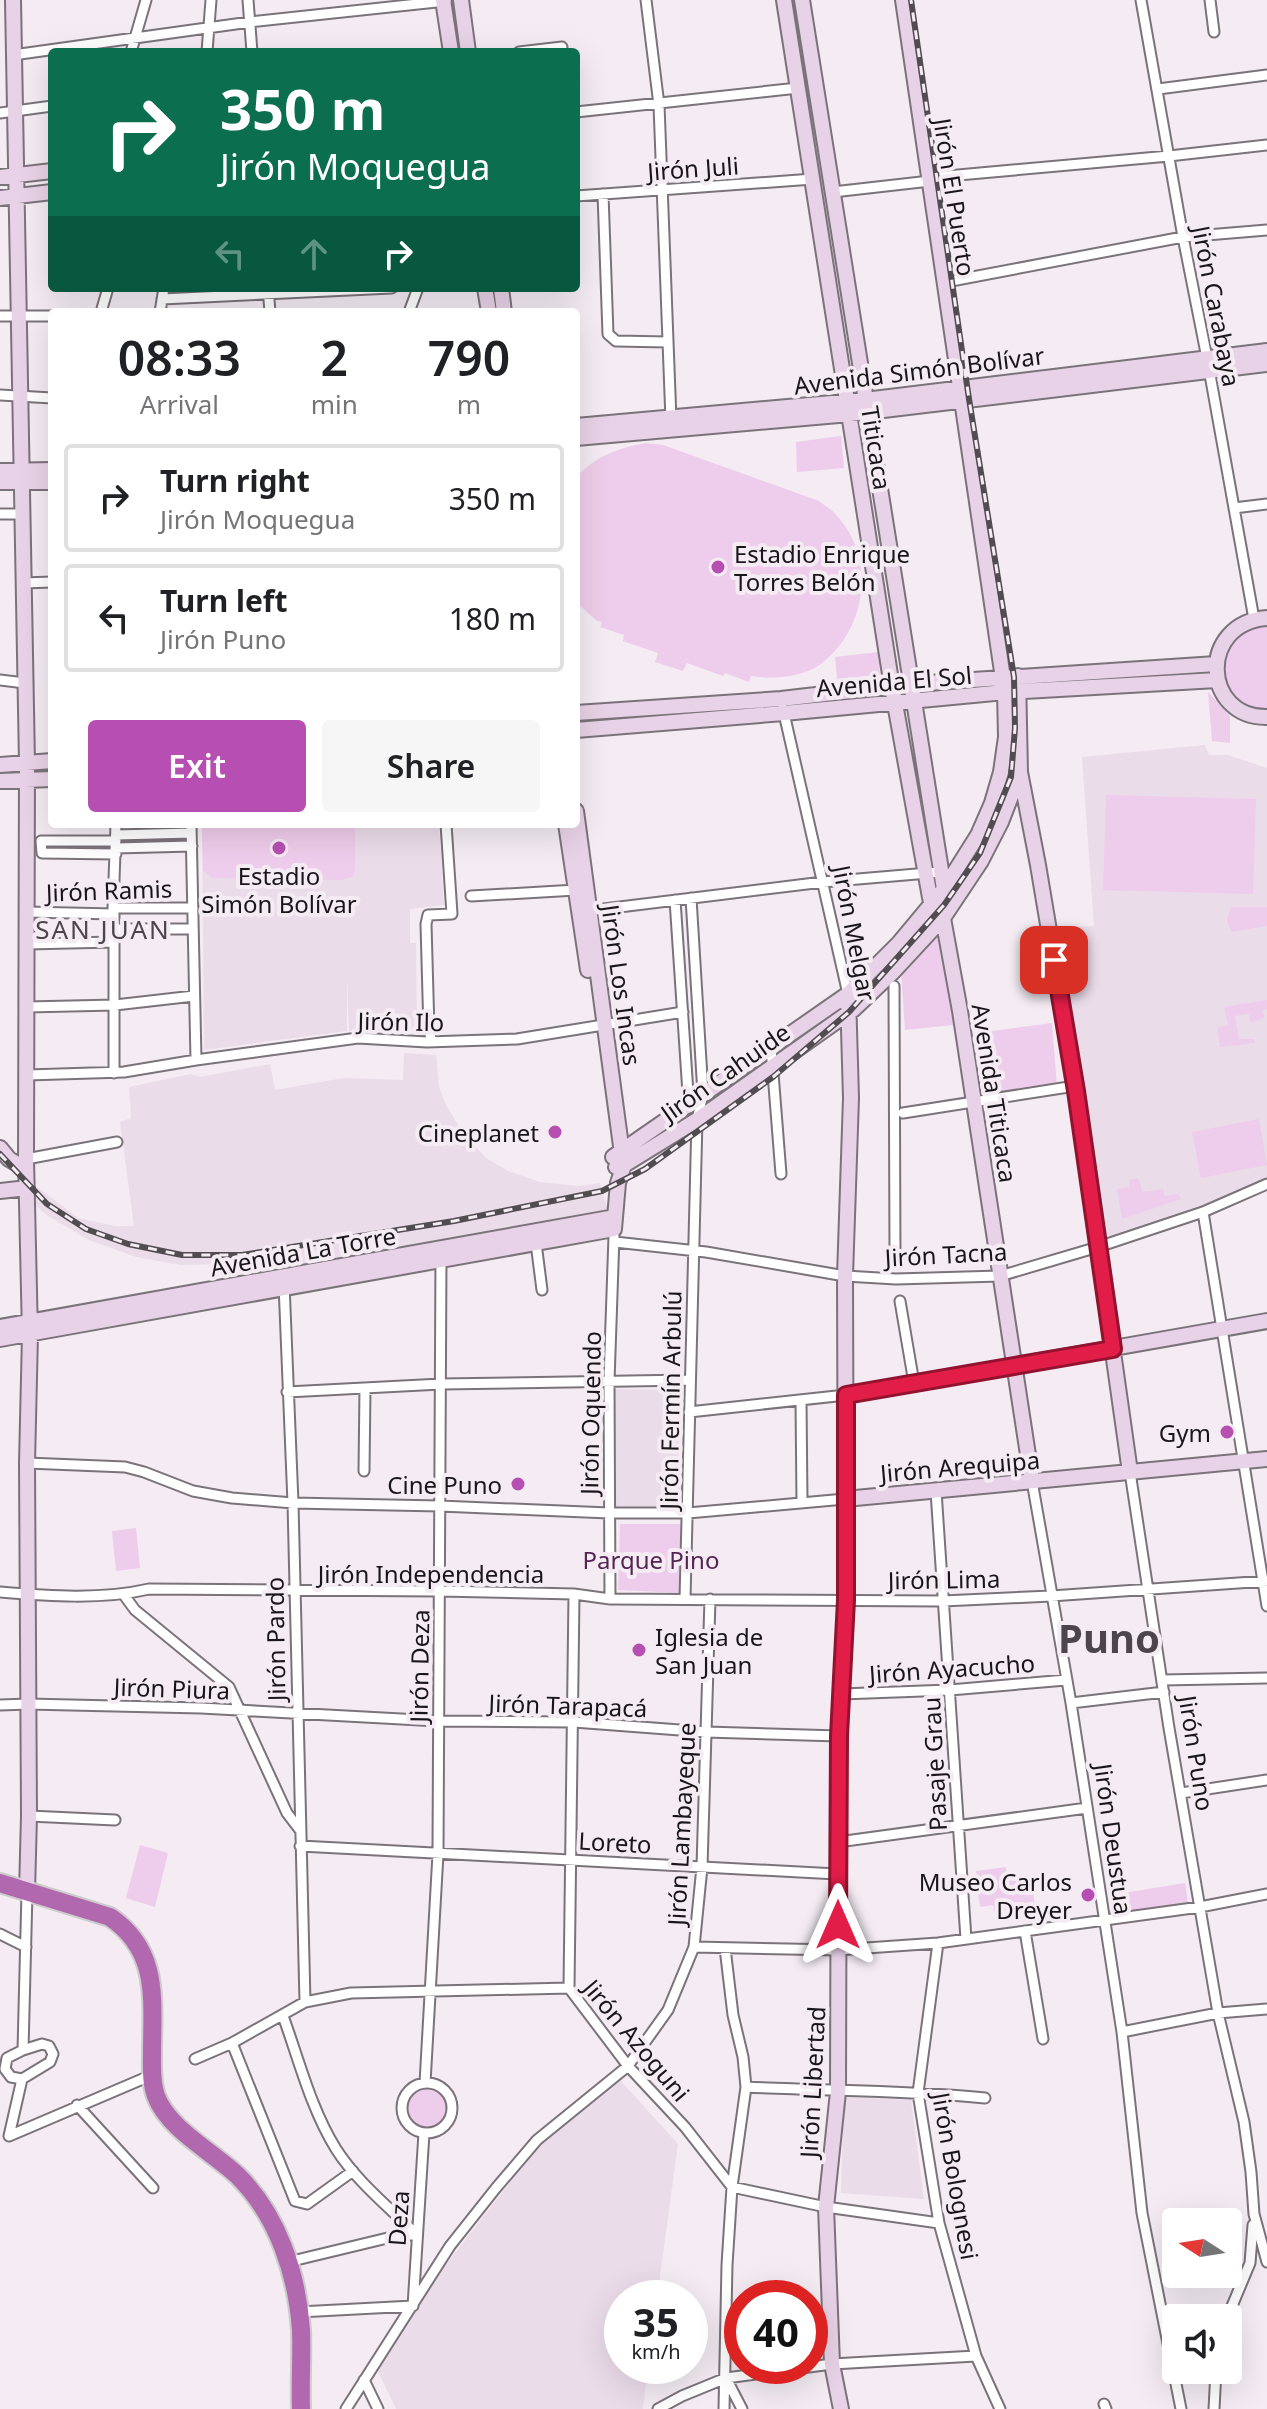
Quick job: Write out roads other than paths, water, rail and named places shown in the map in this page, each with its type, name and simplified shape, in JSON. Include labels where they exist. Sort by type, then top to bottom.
[{"type":"highway","points":[[0,1883],[110,1917],[136,1941],[151,1976],[154,2093],[170,2118],[238,2176],[265,2210],[273,2222],[288,2262],[299,2312],[301,2409]]},
{"type":"street","points":[[132,48],[146,0]]},
{"type":"street","points":[[207,48],[211,0]]},
{"type":"street","points":[[248,0],[252,48]]},
{"type":"street","points":[[461,0],[467,48]]},
{"type":"street","points":[[646,0],[659,105],[671,424]]},
{"type":"street","name":"Titicaca","points":[[784,0],[892,687],[933,873],[944,889]]},
{"type":"street","name":"Titicaca","points":[[802,0],[912,684],[933,873],[931,903]]},
{"type":"street","name":"Jirón El Puerto","points":[[903,0],[962,394],[1011,684]]},
{"type":"street","name":"Jirón Carabaya","points":[[1141,0],[1234,508],[1261,618]]},
{"type":"street","points":[[1210,0],[1214,32]]},
{"type":"street","points":[[17,1],[7,112],[7,176],[16,196],[27,763],[29,1816],[23,2050]]},
{"type":"street","points":[[63,48],[250,22],[445,1],[451,48]]},
{"type":"street","points":[[553,48],[562,47]]},
{"type":"street","points":[[13,55],[48,50]]},
{"type":"street","points":[[1158,89],[1267,75]]},
{"type":"street","points":[[580,112],[798,88]]},
{"type":"street","points":[[7,112],[48,107]]},
{"type":"street","points":[[833,192],[930,181],[936,177],[1267,145]]},
{"type":"street","points":[[7,176],[48,171]]},
{"type":"street","name":"Jirón Juli","points":[[580,196],[813,179]]},
{"type":"street","points":[[0,198],[48,192]]},
{"type":"street","points":[[603,194],[608,334],[616,341],[668,342]]},
{"type":"street","points":[[946,282],[1183,237],[1267,230]]},
{"type":"street","points":[[161,308],[163,292]]},
{"type":"street","points":[[162,299],[255,292]]},
{"type":"street","points":[[0,316],[48,316]]},
{"type":"street","name":"Avenida Simón Bolívar","points":[[1208,365],[1267,351]]},
{"type":"street","name":"Avenida Simón Bolívar","points":[[580,437],[671,424],[848,408],[1208,365],[1267,364]]},
{"type":"street","points":[[0,395],[48,398]]},
{"type":"street","name":"Avenida Simón Bolívar","points":[[580,426],[671,424]]},
{"type":"street","points":[[0,471],[48,481]]},
{"type":"street","points":[[0,482],[48,471]]},
{"type":"street","points":[[1234,508],[1267,504]]},
{"type":"street","points":[[0,514],[22,514]]},
{"type":"street","points":[[23,583],[48,582]]},
{"type":"street","points":[[1261,618],[1240,625],[1228,635],[1219,649],[1216,672],[1223,693],[1232,705],[1245,713],[1267,717]]},
{"type":"street","name":"Avenida El Sol","points":[[580,730],[783,706],[912,684],[1011,684],[1216,672]]},
{"type":"street","points":[[0,680],[25,683]]},
{"type":"street","points":[[1011,684],[1020,772],[1075,1086],[1098,1247]]},
{"type":"street","points":[[615,1229],[619,1164],[703,1094],[848,994],[899,943],[944,889],[978,835],[1001,772],[1011,684]]},
{"type":"street","name":"Avenida El Sol","points":[[580,713],[895,702],[1011,684]]},
{"type":"street","name":"Jirón Melgar","points":[[783,706],[848,994],[851,1098],[845,1276]]},
{"type":"street","points":[[0,765],[48,761]]},
{"type":"street","name":"Jirón Cahuide","points":[[619,1164],[697,1120],[849,1012],[892,973],[943,918],[981,861],[1001,822],[1020,772]]},
{"type":"street","points":[[0,781],[48,779]]},
{"type":"street","points":[[114,929],[116,828]]},
{"type":"street","points":[[432,1042],[429,1031],[426,924],[428,915],[452,914],[446,828]]},
{"type":"street","name":"Jirón Los Incas","points":[[567,828],[576,890],[584,912]]},
{"type":"street","name":"Jirón Los Incas","points":[[577,828],[584,912],[619,1164]]},
{"type":"street","points":[[192,846],[116,845],[41,841],[42,853],[116,845],[191,829],[192,846],[196,1060]]},
{"type":"street","points":[[584,912],[823,882],[933,873]]},
{"type":"street","name":"Avenida Titicaca","points":[[944,889],[943,918],[1000,1276]]},
{"type":"street","points":[[471,896],[576,890]]},
{"type":"street","name":"Jirón Fermín Arbulú","points":[[685,1599],[697,1120],[703,1094],[691,898]]},
{"type":"street","points":[[675,900],[688,1106],[697,1120]]},
{"type":"street","points":[[931,903],[943,918]]},
{"type":"street","name":"Jirón Ramis","points":[[27,912],[193,908]]},
{"type":"street","name":"Jirón Ramis","points":[[114,1073],[114,929],[193,929]]},
{"type":"street","points":[[27,944],[114,942]]},
{"type":"street","points":[[894,986],[895,1254]]},
{"type":"street","points":[[27,1007],[115,1005],[194,996]]},
{"type":"street","name":"Jirón Ilo","points":[[27,1075],[114,1073],[358,1038],[432,1042],[517,1039],[683,1012]]},
{"type":"street","points":[[771,1048],[781,1174]]},
{"type":"street","points":[[903,1113],[1075,1086]]},
{"type":"street","points":[[0,1148],[9,1159],[26,1164],[117,1142]]},
{"type":"street","name":"Jirón Tacna","points":[[615,1229],[693,1251],[845,1276],[896,1279],[1000,1276],[1203,1212],[1267,1184]]},
{"type":"street","points":[[0,1191],[27,1188]]},
{"type":"street","points":[[1203,1212],[1266,1581],[1267,1606]]},
{"type":"street","name":"Avenida La Torre","points":[[441,1254],[536,1243],[615,1229]]},
{"type":"street","name":"Avenida La Torre","points":[[0,1339],[30,1329],[284,1282],[441,1254],[615,1229]]},
{"type":"street","name":"Jirón Oquendo","points":[[610,1599],[609,1381],[615,1229]]},
{"type":"street","points":[[536,1243],[542,1290]]},
{"type":"street","name":"Jirón Puno","points":[[1098,1247],[1169,1728],[1218,2013],[1244,2122],[1254,2214],[1267,2262]]},
{"type":"street","name":"Jirón Deza","points":[[425,2083],[438,1854],[441,1254]]},
{"type":"street","name":"Jirón Libertad","points":[[841,2409],[832,2364],[826,2207],[838,2092],[839,1736],[846,1600],[845,1276]]},
{"type":"street","name":"Jirón Deustua","points":[[1000,1276],[1122,2032],[1142,2213],[1181,2409]]},
{"type":"street","name":"Jirón Pardo","points":[[284,1282],[293,1503],[305,2002]]},
{"type":"street","points":[[900,1301],[914,1383]]},
{"type":"street","points":[[689,1412],[846,1395],[1267,1321]]},
{"type":"street","name":"Avenida La Torre","points":[[0,1327],[30,1329]]},
{"type":"street","points":[[287,1392],[441,1384],[690,1380]]},
{"type":"street","points":[[364,1471],[365,1388]]},
{"type":"street","points":[[801,1400],[802,1503]]},
{"type":"street","name":"Jirón Arequipa","points":[[27,1463],[125,1467],[193,1491],[293,1503],[688,1513],[1267,1459]]},
{"type":"street","name":"Pasaje Grau","points":[[936,1491],[966,1939]]},
{"type":"street","name":"Jirón Lima","points":[[574,1594],[610,1599],[943,1601],[1266,1581]]},
{"type":"street","name":"Jirón Independencia","points":[[0,1592],[124,1595],[149,1589],[574,1594]]},
{"type":"street","points":[[569,1988],[574,1594]]},
{"type":"street","points":[[124,1595],[135,1610],[229,1687],[287,1813],[300,1830]]},
{"type":"street","name":"Jirón Lambayeque","points":[[346,2409],[450,2246],[496,2188],[537,2140],[628,2066],[668,2010],[694,1947],[702,1867],[710,1599]]},
{"type":"street","points":[[1162,1680],[1267,1678]]},
{"type":"street","name":"Jirón Ayacucho","points":[[841,1694],[950,1690],[1066,1680]]},
{"type":"street","points":[[1071,1703],[1164,1692]]},
{"type":"street","name":"Jirón Piura","points":[[0,1705],[242,1710],[438,1721]]},
{"type":"street","name":"Jirón Tarapacá","points":[[438,1721],[574,1722],[706,1732],[839,1736]]},
{"type":"street","points":[[1181,1793],[1267,1780]]},
{"type":"street","points":[[838,1842],[1087,1808]]},
{"type":"street","points":[[29,1816],[115,1820]]},
{"type":"street","name":"Loreto","points":[[300,1846],[837,1874]]},
{"type":"street","points":[[694,1947],[838,1950],[938,1943],[1200,1907],[1267,1894]]},
{"type":"street","points":[[1025,1931],[1043,2039]]},
{"type":"street","points":[[0,1934],[26,1947]]},
{"type":"street","name":"Jirón Bolognesi","points":[[938,1943],[918,2093],[939,2223],[976,2356],[1000,2409]]},
{"type":"street","points":[[725,1948],[746,2087],[732,2187],[727,2280]]},
{"type":"street","name":"Jirón Azoguni","points":[[305,2002],[351,1993],[569,1988],[628,2066],[703,2148],[732,2187]]},
{"type":"street","points":[[195,2059],[232,2043],[305,2002]]},
{"type":"street","points":[[1122,2032],[1218,2013],[1267,2009]]},
{"type":"street","points":[[283,2016],[317,2111],[336,2149],[353,2171],[417,2235]]},
{"type":"street","points":[[232,2043],[295,2201],[307,2204],[353,2171]]},
{"type":"street","points":[[42,2044],[49,2046],[53,2054],[50,2062],[22,2079],[11,2077],[5,2069],[4,2058],[42,2044]]},
{"type":"street","points":[[22,2079],[9,2136],[152,2075]]},
{"type":"street","points":[[425,2083],[434,2084],[447,2093],[452,2109],[450,2117],[440,2129],[424,2133],[407,2123],[402,2107],[414,2087],[425,2083]]},
{"type":"street","points":[[746,2087],[985,2098]]},
{"type":"street","points":[[77,2105],[153,2188]]},
{"type":"street","name":"Deza","points":[[413,2306],[424,2133]]},
{"type":"street","points":[[732,2187],[826,2207],[939,2223]]},
{"type":"street","points":[[1233,2304],[1251,2257],[1254,2214]]},
{"type":"street","points":[[288,2262],[400,2235],[417,2235]]},
{"type":"street","points":[[299,2312],[413,2306]]},
{"type":"street","points":[[828,2365],[976,2356]]},
{"type":"street","points":[[658,2409],[724,2379]]},
{"type":"street","points":[[364,2380],[378,2409]]},
{"type":"street","points":[[724,2409],[726,2384]]},
{"type":"street","points":[[729,2384],[742,2409]]},
{"type":"street","points":[[1214,2409],[1215,2384]]},
{"type":"railway","points":[[0,1154],[47,1204],[86,1229],[128,1244],[182,1255],[242,1255],[454,1221],[602,1191],[645,1169],[773,1077],[849,1012],[944,905],[980,853],[1011,777],[1015,728],[1014,677],[969,399],[911,0]]},
{"type":"place","name":"Estadio Enrique Torres Belón","points":[[718,567]]},
{"type":"place","name":"Estadio Simón Bolívar","points":[[279,848]]},
{"type":"place","name":"Cineplanet","points":[[555,1132]]},
{"type":"place","name":"Gym","points":[[1227,1432]]},
{"type":"place","name":"Cine Puno","points":[[518,1484]]},
{"type":"place","name":"Iglesia de San Juan","points":[[639,1650]]},
{"type":"place","name":"Museo Carlos Dreyer","points":[[1088,1895]]},
{"type":"district","name":"SAN JUAN","points":[[103,929]]},
{"type":"district","name":"Puno","points":[[1109,1637]]},
{"type":"park label","name":"Parque Pino","points":[[651,1559]]}]
